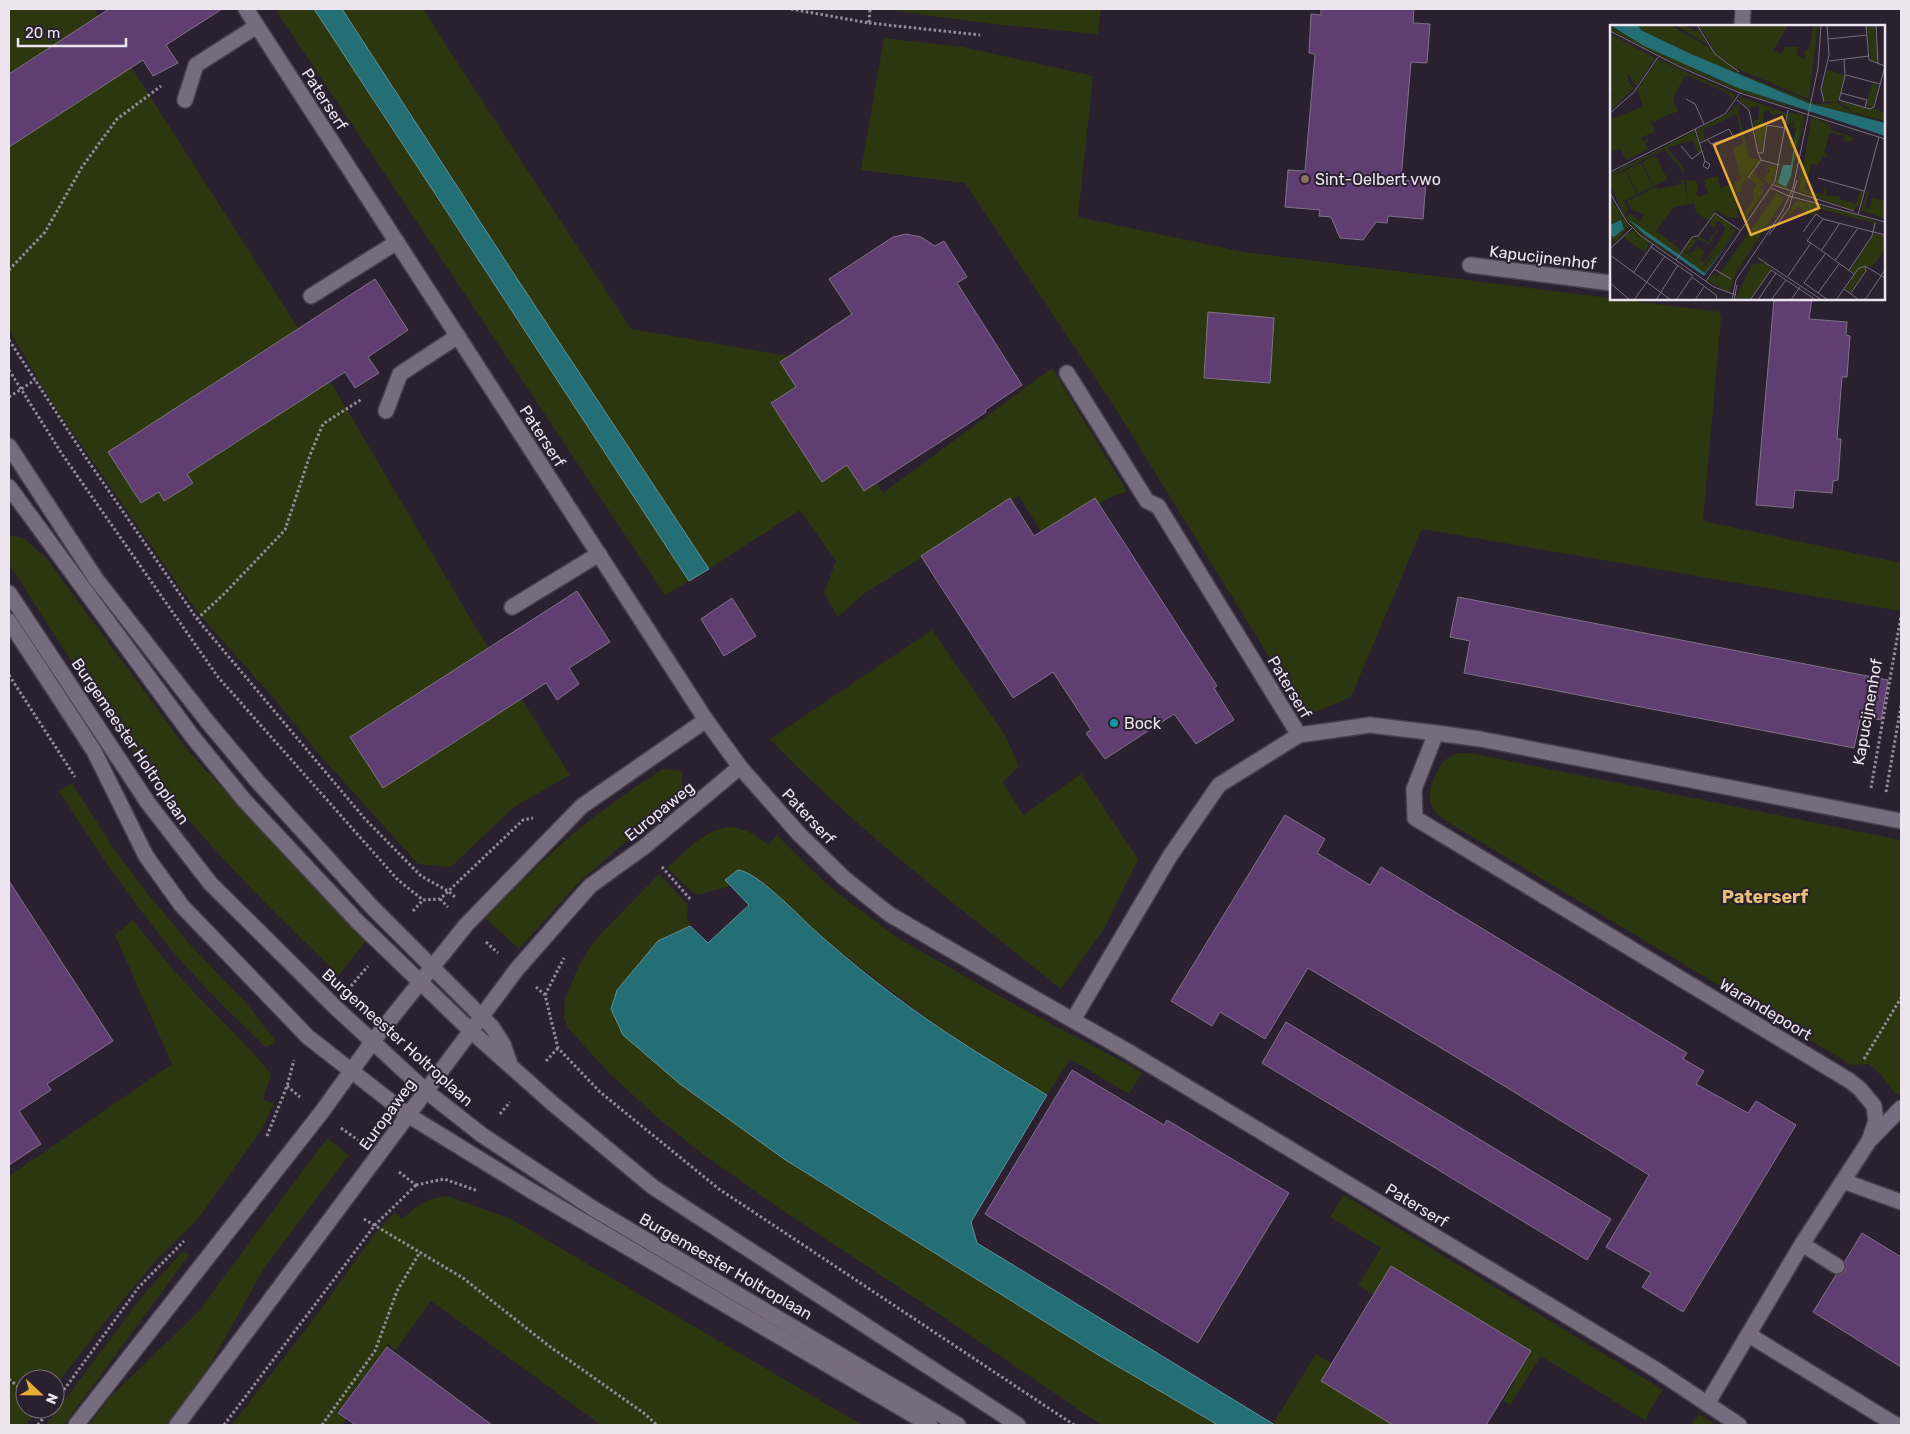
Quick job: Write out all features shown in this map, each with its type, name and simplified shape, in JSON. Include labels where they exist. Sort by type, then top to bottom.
[{"type":"street","name":"Paterserf","points":[[246,9],[706,720],[740,767],[799,834],[844,878],[889,914],[1129,1052],[1629,1353],[1740,1425]]},
{"type":"street","points":[[1742,25],[1743,9]]},
{"type":"street","points":[[185,100],[196,65],[257,26]]},
{"type":"street","points":[[311,296],[397,242]]},
{"type":"street","name":"Kapucijnenhof","points":[[1470,265],[1610,283]]},
{"type":"street","points":[[386,411],[400,374],[458,336]]},
{"type":"street","name":"Paterserf","points":[[1067,372],[1147,501],[1158,506],[1299,735],[1219,785],[1170,856],[1073,1020]]},
{"type":"street","name":"Burgemeester Holtroplaan","points":[[9,446],[96,579],[207,721],[258,782],[396,932],[482,1015],[503,1044],[510,1065]]},
{"type":"street","name":"Burgemeester Holtroplaan","points":[[10,491],[192,736],[239,793],[357,921],[470,1030],[552,1103],[653,1187],[1018,1425]]},
{"type":"street","points":[[512,607],[599,554]]},
{"type":"street","name":"Burgemeester Holtroplaan","points":[[9,593],[148,803],[210,883],[335,1007],[426,1091],[482,1135],[594,1209],[958,1425]]},
{"type":"street","name":"Burgemeester Holtroplaan","points":[[9,621],[94,752],[146,856],[182,906],[308,1037],[408,1115],[530,1190],[930,1425]]},
{"type":"street","points":[[76,1425],[321,1113],[350,1071],[420,980],[474,916],[582,806],[706,720]]},
{"type":"street","points":[[1299,735],[1370,725],[1480,739],[1901,821]]},
{"type":"street","name":"Warandepoort","points":[[1436,733],[1414,789],[1415,818],[1850,1081],[1860,1089],[1874,1106],[1876,1122],[1869,1141],[1802,1244],[1707,1404]]},
{"type":"street","name":"Europaweg","points":[[177,1425],[517,969],[590,886],[644,847],[740,767]]},
{"type":"street","points":[[1869,1141],[1901,1108]]},
{"type":"street","points":[[1843,1181],[1901,1202]]},
{"type":"street","points":[[1802,1244],[1837,1266]]},
{"type":"street","points":[[1748,1335],[1896,1425]]},
{"type":"path","points":[[791,9],[869,23],[980,36]]},
{"type":"path","points":[[869,23],[870,9]]},
{"type":"path","points":[[9,270],[45,232],[82,167],[118,119],[164,84],[196,65]]},
{"type":"path","points":[[9,340],[84,455],[197,619],[365,819],[421,876],[448,891],[474,916]]},
{"type":"path","points":[[9,370],[62,454],[218,677],[398,880],[423,900],[440,899],[524,820],[533,818]]},
{"type":"path","points":[[197,619],[224,594],[285,530],[310,455],[323,424],[400,374]]},
{"type":"path","points":[[9,397],[35,380]]},
{"type":"path","name":"Kapucijnenhof","points":[[1866,814],[1901,616]]},
{"type":"path","name":"Kapucijnenhof","points":[[1882,817],[1901,706]]},
{"type":"path","points":[[644,847],[691,900]]},
{"type":"path","points":[[396,932],[423,900]]},
{"type":"path","points":[[335,1007],[384,946]]},
{"type":"path","points":[[517,969],[545,995],[558,1048],[600,1092],[719,1189],[1074,1425]]},
{"type":"path","points":[[1850,1081],[1901,998]]},
{"type":"path","points":[[262,1143],[267,1136],[286,1086],[296,1052],[308,1037]]},
{"type":"path","points":[[224,1425],[375,1225],[416,1185],[286,1086]]},
{"type":"path","points":[[342,1206],[463,1278],[549,1346],[646,1414],[657,1425]]},
{"type":"path","points":[[65,1388],[139,1287],[187,1238]]},
{"type":"path","points":[[322,1425],[374,1350],[397,1291],[420,1252]]},
{"type":"green space","points":[[9,9],[94,9],[304,337],[476,628],[570,775],[514,807],[451,867],[418,864],[318,753],[278,703],[197,612],[53,404],[9,330]]},
{"type":"green space","points":[[275,9],[314,9],[689,581],[665,595]]},
{"type":"green space","points":[[342,9],[424,9],[631,329],[789,356],[883,493],[1052,368],[1127,491],[1107,499],[1045,538],[1019,496],[862,595],[838,617],[824,593],[836,561],[800,510],[709,569]]},
{"type":"green space","points":[[882,9],[1101,9],[1098,34],[993,24]]},
{"type":"green space","points":[[884,38],[963,47],[1093,76],[1078,217],[1244,252],[1610,298],[1610,300],[1625,300],[1720,312],[1721,319],[1703,521],[1901,563],[1901,611],[1422,529],[1351,697],[1308,715],[1299,705],[1112,403],[965,183],[861,170]]},
{"type":"green space","points":[[9,535],[25,539],[47,559],[189,752],[366,941],[339,975],[263,901],[215,850],[128,744],[93,694],[9,564]]},
{"type":"green space","points":[[932,630],[1005,735],[1019,766],[1003,782],[1023,815],[1081,774],[1138,859],[1104,929],[1061,989],[911,869],[839,806],[770,739]]},
{"type":"green space","points":[[1459,753],[1470,753],[1901,840],[1901,1093],[1895,1094],[1882,1076],[1869,1064],[1851,1065],[1446,821],[1435,812],[1431,804],[1431,786],[1436,773],[1444,762]]},
{"type":"green space","points":[[663,769],[682,771],[682,794],[580,881],[519,949],[485,918],[539,864],[573,834],[617,800]]},
{"type":"green space","points":[[72,783],[114,849],[148,894],[194,949],[248,1005],[276,1042],[266,1047],[229,1012],[182,962],[141,911],[59,791]]},
{"type":"green space","points":[[729,827],[750,833],[768,845],[777,835],[840,895],[898,938],[1010,1002],[1142,1073],[1129,1094],[1070,1059],[1047,1095],[944,1031],[836,949],[726,879],[731,886],[698,895],[693,893],[668,869],[669,866],[704,836]]},
{"type":"green space","points":[[659,874],[688,905],[687,916],[690,926],[658,941],[617,990],[623,1035],[784,1159],[1095,1353],[1218,1425],[1101,1425],[779,1208],[704,1155],[660,1120],[609,1073],[568,1028],[564,1018],[565,999],[579,965],[596,939]]},
{"type":"green space","points":[[133,920],[177,973],[271,1074],[263,1100],[274,1103],[262,1129],[197,1220],[157,1259],[103,1324],[65,1374],[65,1369],[15,1369],[15,1419],[31,1419],[26,1425],[9,1425],[9,1176],[172,1064],[115,935]]},
{"type":"green space","points":[[327,1138],[349,1155],[263,1270],[210,1365],[166,1425],[89,1425],[108,1399],[198,1312]]},
{"type":"green space","points":[[1344,1195],[1663,1390],[1649,1411],[1646,1421],[1541,1356],[1510,1405],[1503,1401],[1515,1381],[1358,1285],[1381,1248],[1330,1217]]},
{"type":"green space","points":[[448,1196],[511,1219],[862,1425],[601,1425],[431,1301],[396,1350],[388,1344],[337,1412],[346,1419],[341,1425],[232,1425],[321,1309],[375,1233],[395,1212],[402,1219],[433,1198]]},
{"type":"green space","points":[[183,1251],[189,1255],[64,1425],[46,1425],[50,1419],[65,1419],[65,1400],[144,1294]]},
{"type":"green space","points":[[1316,1354],[1432,1425],[1273,1424]]},
{"type":"green space","points":[[1699,1414],[1716,1425],[1691,1425]]},
{"type":"water","points":[[314,9],[342,9],[709,569],[689,581]]},
{"type":"water","points":[[738,870],[746,872],[765,885],[843,955],[910,1007],[944,1031],[1047,1095],[971,1222],[977,1243],[1275,1425],[1218,1425],[1095,1353],[784,1159],[680,1084],[623,1035],[611,1009],[617,990],[658,941],[690,926],[708,943],[749,905],[725,880]]},
{"type":"building","points":[[109,9],[222,9],[166,45],[178,63],[153,76],[143,60],[9,147],[9,74]]},
{"type":"building","points":[[1321,9],[1414,9],[1413,23],[1430,24],[1427,63],[1411,62],[1401,180],[1426,182],[1423,219],[1388,216],[1387,223],[1376,222],[1363,240],[1340,238],[1331,217],[1319,216],[1320,210],[1285,207],[1288,170],[1305,171],[1315,54],[1309,53],[1311,14],[1321,15]]},
{"type":"building","points":[[906,234],[921,237],[935,246],[944,241],[967,277],[957,283],[1022,385],[985,410],[986,412],[864,491],[847,465],[822,482],[771,403],[796,387],[780,362],[852,314],[829,279],[893,237]]},
{"type":"building","points":[[375,279],[408,330],[368,357],[379,373],[355,388],[345,372],[187,474],[193,483],[164,501],[159,492],[141,503],[108,452]]},
{"type":"building","points":[[1774,300],[1812,300],[1809,319],[1847,322],[1846,335],[1850,336],[1847,377],[1842,377],[1837,439],[1841,439],[1838,480],[1833,481],[1832,493],[1795,490],[1793,508],[1756,505]]},
{"type":"building","points":[[1208,312],[1274,318],[1270,383],[1204,378]]},
{"type":"building","points":[[1010,498],[1034,536],[1095,498],[1217,686],[1214,688],[1234,720],[1196,744],[1174,714],[1105,759],[1086,733],[1091,730],[1053,672],[1013,698],[921,556]]},
{"type":"building","points":[[577,591],[610,642],[569,668],[579,684],[557,700],[546,683],[383,788],[350,737]]},
{"type":"building","points":[[1458,597],[1888,680],[1881,720],[1861,716],[1854,748],[1464,673],[1470,641],[1450,637]]},
{"type":"building","points":[[732,598],[756,636],[724,656],[701,619]]},
{"type":"building","points":[[1285,815],[1325,839],[1317,853],[1370,885],[1381,867],[1687,1053],[1683,1059],[1704,1071],[1696,1084],[1748,1113],[1756,1101],[1796,1125],[1683,1312],[1642,1287],[1651,1273],[1606,1247],[1649,1175],[1506,1087],[1308,968],[1265,1039],[1220,1012],[1212,1026],[1171,1001]]},
{"type":"building","points":[[9,881],[113,1041],[47,1084],[51,1090],[19,1111],[41,1144],[9,1165]]},
{"type":"building","points":[[1286,1022],[1611,1219],[1587,1260],[1262,1063]]},
{"type":"building","points":[[1072,1070],[1164,1125],[1167,1120],[1289,1193],[1198,1343],[985,1214]]},
{"type":"building","points":[[1862,1233],[1901,1257],[1901,1367],[1813,1312],[1836,1275],[1845,1271],[1845,1261]]},
{"type":"building","points":[[1391,1266],[1531,1351],[1486,1425],[1393,1425],[1321,1381]]},
{"type":"building","points":[[387,1347],[492,1425],[356,1425],[338,1413]]},
{"type":"place","name":"Sint-Oelbert vwo","points":[[1305,179]]},
{"type":"place","name":"Bock","points":[[1114,723]]},
{"type":"district","name":"Paterserf","points":[[1765,897]]}]
